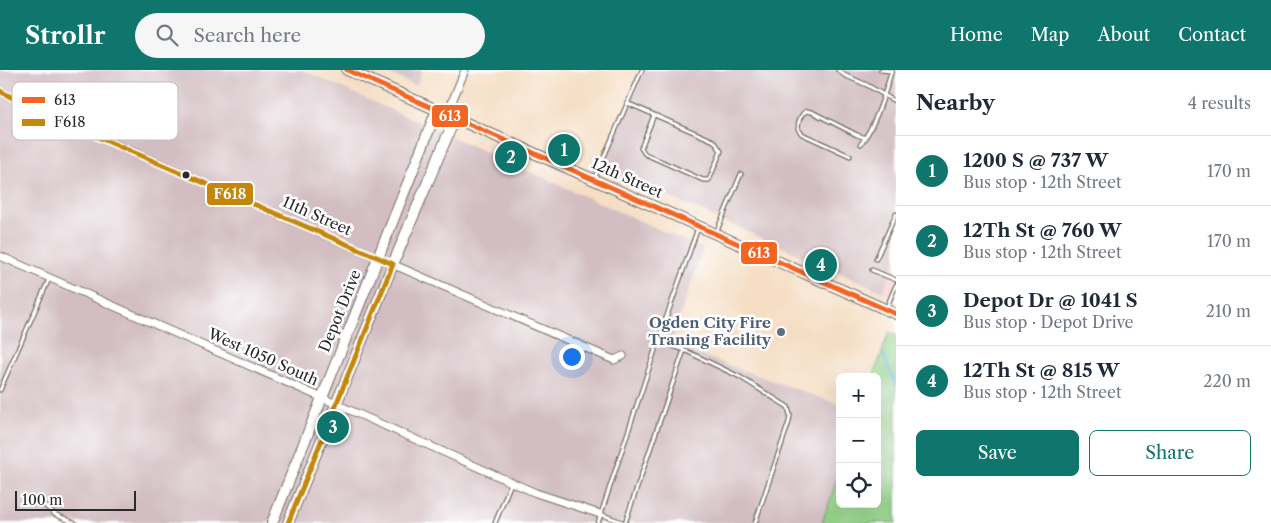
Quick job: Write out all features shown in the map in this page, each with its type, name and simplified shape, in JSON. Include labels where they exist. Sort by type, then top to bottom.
[{"type":"main road","name":"12th Street","points":[[347,70],[363,73],[446,114],[896,314]]},
{"type":"main road","name":"Depot Drive","points":[[272,523],[377,258],[446,114]]},
{"type":"main road","name":"Depot Drive","points":[[288,523],[392,264],[446,114]]},
{"type":"street","name":"Depot Drive","points":[[446,114],[465,70]]},
{"type":"street","name":"11th Street","points":[[0,92],[12,98]]},
{"type":"street","name":"11th Street","points":[[105,140],[613,360],[623,356]]},
{"type":"street","name":"West 1050 South","points":[[0,256],[536,493],[600,514]]},
{"type":"lane","points":[[594,180],[642,70]]},
{"type":"lane","points":[[838,70],[896,102]]},
{"type":"lane","points":[[861,144],[866,138],[885,96],[892,71],[881,70]]},
{"type":"lane","points":[[627,103],[714,141],[721,151],[709,180],[703,180],[645,154],[640,148],[654,115]]},
{"type":"lane","points":[[850,156],[802,134],[798,129],[798,124],[803,113],[806,111],[812,112],[866,138]]},
{"type":"lane","points":[[715,234],[742,174]]},
{"type":"lane","points":[[876,259],[896,214]]},
{"type":"lane","points":[[598,523],[658,341],[699,226]]},
{"type":"lane","points":[[872,270],[896,280]]},
{"type":"lane","points":[[0,390],[50,278]]},
{"type":"lane","points":[[886,310],[896,285]]},
{"type":"lane","points":[[658,341],[684,350],[740,377],[788,407],[789,422],[754,523]]},
{"type":"lane","points":[[600,514],[625,523],[684,350]]},
{"type":"lane","points":[[495,523],[511,482]]},
{"type":"lane","points":[[43,504],[56,515],[75,523]]},
{"type":"shaded area","points":[[0,70],[302,70],[703,249],[670,344],[836,404],[836,483],[822,523],[0,523]]},
{"type":"shaded area","points":[[380,70],[422,70],[416,86]]},
{"type":"shaded area","points":[[644,70],[896,70],[896,258],[883,292],[602,167]]},
{"type":"shaded area","points":[[896,258],[896,298],[883,292]]},
{"type":"green space","points":[[889,332],[896,335],[896,523],[822,523],[836,483],[836,508],[881,508],[881,373],[874,373]]},
{"type":"waterway","points":[[883,354],[896,385]]},
{"type":"transit line","name":"613","points":[[347,70],[896,314]]},
{"type":"transit line","name":"F618","points":[[0,91],[12,98]]},
{"type":"transit line","name":"F618","points":[[105,140],[393,264],[288,523]]},
{"type":"place","name":"1200 S @ 737 W","points":[[564,150]]},
{"type":"place","name":"12Th St @ 760 W","points":[[511,157]]},
{"type":"place","name":"12Th St @ 815 W","points":[[821,265]]},
{"type":"place","name":"Ogden City Fire Traning Facility","points":[[781,332]]},
{"type":"place","name":"Depot Dr @ 1041 S","points":[[333,427]]}]
